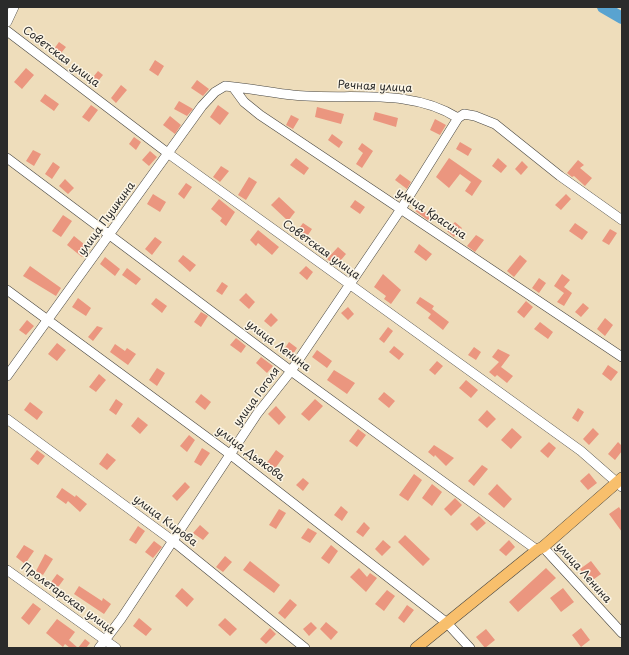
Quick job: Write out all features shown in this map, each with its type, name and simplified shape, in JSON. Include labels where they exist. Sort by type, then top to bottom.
[{"type":"main road","points":[[416,648],[620,482]]},
{"type":"street","points":[[7,22],[14,7]]},
{"type":"street","name":"Советская улица","points":[[7,31],[169,154],[581,451],[620,482]]},
{"type":"street","name":"улица Пушкина","points":[[7,376],[169,154],[202,106],[215,92],[224,86],[233,87]]},
{"type":"street","name":"Речная улица","points":[[233,87],[305,96],[410,99],[446,110],[458,118]]},
{"type":"street","name":"улица Красина","points":[[233,87],[244,102],[260,115],[622,357]]},
{"type":"street","points":[[458,118],[464,114],[494,124],[560,176],[622,220]]},
{"type":"street","name":"улица Гоголя","points":[[102,644],[231,455],[257,414],[291,371],[401,209],[458,118]]},
{"type":"street","name":"улица Ленина","points":[[7,158],[291,371],[540,548],[622,633]]},
{"type":"street","name":"улица Дьякова","points":[[7,290],[231,455],[447,623],[470,648]]},
{"type":"street","name":"улица Кирова","points":[[7,418],[173,541],[305,648]]},
{"type":"street","name":"Пролетарская улица","points":[[7,570],[102,644],[116,648]]},
{"type":"building","points":[[59,42],[66,47],[57,58],[51,53]]},
{"type":"building","points":[[155,60],[164,66],[158,76],[149,70]]},
{"type":"building","points":[[26,68],[34,75],[22,89],[14,82]]},
{"type":"building","points":[[98,71],[103,75],[94,86],[89,82]]},
{"type":"building","points":[[197,80],[209,89],[203,96],[191,88]]},
{"type":"building","points":[[121,85],[127,90],[116,103],[111,98]]},
{"type":"building","points":[[45,94],[59,104],[54,111],[40,101]]},
{"type":"building","points":[[179,101],[193,109],[187,116],[174,109]]},
{"type":"building","points":[[91,105],[98,110],[89,122],[82,117]]},
{"type":"building","points":[[218,105],[229,113],[220,125],[210,117]]},
{"type":"building","points":[[317,107],[344,114],[341,124],[315,117]]},
{"type":"building","points":[[375,112],[398,118],[396,127],[373,120]]},
{"type":"building","points":[[291,115],[299,119],[293,129],[286,125]]},
{"type":"building","points":[[170,116],[181,125],[175,134],[163,125]]},
{"type":"building","points":[[435,119],[446,125],[440,135],[430,130]]},
{"type":"building","points":[[332,134],[343,142],[339,148],[328,140]]},
{"type":"building","points":[[134,137],[141,142],[136,150],[129,144]]},
{"type":"building","points":[[460,142],[472,149],[468,156],[456,149]]},
{"type":"building","points":[[362,143],[373,151],[362,168],[356,164],[363,153],[358,149]]},
{"type":"building","points":[[33,150],[41,154],[34,166],[26,161]]},
{"type":"building","points":[[150,151],[157,157],[149,166],[142,160]]},
{"type":"building","points":[[296,158],[309,168],[304,175],[290,165]]},
{"type":"building","points":[[449,158],[482,181],[472,196],[465,191],[471,182],[460,174],[449,188],[436,177]]},
{"type":"building","points":[[498,158],[507,166],[501,173],[492,166]]},
{"type":"building","points":[[578,160],[584,165],[580,168],[592,178],[585,186],[574,176],[572,177],[567,173]]},
{"type":"building","points":[[522,161],[528,167],[521,175],[515,169]]},
{"type":"building","points":[[53,162],[60,167],[52,179],[45,174]]},
{"type":"building","points":[[221,166],[229,171],[220,182],[213,177]]},
{"type":"building","points":[[400,174],[411,182],[407,189],[395,180]]},
{"type":"building","points":[[249,177],[257,182],[246,200],[238,195]]},
{"type":"building","points":[[65,179],[74,188],[68,194],[59,186]]},
{"type":"building","points":[[186,183],[192,187],[184,199],[178,194]]},
{"type":"building","points":[[153,194],[166,202],[160,212],[147,204]]},
{"type":"building","points":[[566,194],[571,199],[561,210],[555,205]]},
{"type":"building","points":[[279,197],[295,212],[288,221],[271,205]]},
{"type":"building","points":[[219,199],[235,212],[226,226],[220,221],[222,218],[211,209]]},
{"type":"building","points":[[355,200],[365,207],[360,214],[350,207]]},
{"type":"building","points":[[417,206],[432,217],[429,221],[414,210]]},
{"type":"building","points":[[63,215],[72,221],[61,237],[52,231]]},
{"type":"building","points":[[455,222],[462,228],[454,237],[447,231]]},
{"type":"building","points":[[303,223],[312,229],[304,241],[295,234]]},
{"type":"building","points":[[575,223],[588,232],[582,240],[569,231]]},
{"type":"building","points":[[610,229],[617,233],[609,245],[602,241]]},
{"type":"building","points":[[258,230],[279,247],[272,255],[258,243],[256,246],[250,240]]},
{"type":"building","points":[[476,235],[484,240],[475,252],[467,246]]},
{"type":"building","points":[[74,236],[89,248],[82,257],[67,245]]},
{"type":"building","points":[[155,237],[162,242],[152,255],[145,249]]},
{"type":"building","points":[[419,244],[432,254],[426,261],[414,252]]},
{"type":"building","points":[[338,247],[346,254],[336,266],[327,259]]},
{"type":"building","points":[[183,255],[196,265],[190,272],[178,261]]},
{"type":"building","points":[[520,255],[527,261],[514,277],[507,271]]},
{"type":"building","points":[[105,257],[120,269],[115,276],[100,264]]},
{"type":"building","points":[[30,266],[61,288],[56,296],[23,276]]},
{"type":"building","points":[[306,266],[313,272],[307,280],[299,273]]},
{"type":"building","points":[[127,268],[141,279],[136,285],[122,275]]},
{"type":"building","points":[[383,274],[401,290],[391,304],[384,299],[386,296],[374,287]]},
{"type":"building","points":[[562,274],[570,280],[564,287],[572,293],[564,306],[557,302],[564,293],[554,286]]},
{"type":"building","points":[[539,278],[546,283],[539,293],[532,288]]},
{"type":"building","points":[[222,282],[228,286],[222,295],[216,291]]},
{"type":"building","points":[[246,293],[255,302],[249,309],[239,300]]},
{"type":"building","points":[[420,297],[434,306],[432,309],[449,322],[443,330],[428,318],[431,314],[416,303]]},
{"type":"building","points":[[78,298],[91,308],[86,316],[72,307]]},
{"type":"building","points":[[156,298],[167,306],[162,313],[151,304]]},
{"type":"building","points":[[526,301],[533,307],[524,318],[517,312]]},
{"type":"building","points":[[583,303],[589,308],[581,317],[575,312]]},
{"type":"building","points":[[348,307],[354,314],[348,320],[341,313]]},
{"type":"building","points":[[201,312],[208,316],[201,327],[194,322]]},
{"type":"building","points":[[271,313],[278,320],[271,327],[264,321]]},
{"type":"building","points":[[605,318],[613,325],[605,336],[597,329]]},
{"type":"building","points":[[27,320],[34,326],[26,335],[19,330]]},
{"type":"building","points":[[540,322],[553,332],[548,339],[534,329]]},
{"type":"building","points":[[97,326],[103,328],[93,341],[88,337]]},
{"type":"building","points":[[388,327],[393,331],[384,343],[379,339]]},
{"type":"building","points":[[236,338],[246,346],[241,353],[230,345]]},
{"type":"building","points":[[289,342],[297,348],[291,357],[283,351]]},
{"type":"building","points":[[57,343],[66,350],[57,361],[48,354]]},
{"type":"building","points":[[115,344],[125,351],[127,348],[136,354],[128,365],[110,352]]},
{"type":"building","points":[[394,346],[404,354],[399,360],[389,352]]},
{"type":"building","points":[[474,347],[481,352],[476,360],[468,355]]},
{"type":"building","points":[[498,349],[510,355],[501,367],[513,376],[507,383],[497,375],[495,377],[489,372],[499,362],[492,357]]},
{"type":"building","points":[[317,350],[332,361],[327,368],[312,357]]},
{"type":"building","points":[[261,357],[273,366],[267,373],[256,363]]},
{"type":"building","points":[[437,361],[443,366],[435,375],[429,370]]},
{"type":"building","points":[[608,365],[618,372],[611,381],[602,374]]},
{"type":"building","points":[[157,368],[165,373],[157,386],[149,380]]},
{"type":"building","points":[[334,370],[355,383],[347,394],[327,380]]},
{"type":"building","points":[[99,374],[106,380],[96,392],[89,387]]},
{"type":"building","points":[[466,380],[478,390],[471,398],[459,388]]},
{"type":"building","points":[[384,392],[395,401],[389,408],[378,399]]},
{"type":"building","points":[[201,394],[211,402],[205,410],[195,402]]},
{"type":"building","points":[[116,399],[123,404],[116,415],[109,410]]},
{"type":"building","points":[[315,399],[323,406],[309,421],[301,414]]},
{"type":"building","points":[[30,402],[43,412],[37,420],[24,410]]},
{"type":"building","points":[[276,406],[286,417],[279,425],[268,414]]},
{"type":"building","points":[[578,408],[584,412],[578,422],[572,418]]},
{"type":"building","points":[[487,410],[496,419],[487,428],[478,420]]},
{"type":"building","points":[[138,417],[148,425],[140,434],[131,426]]},
{"type":"building","points":[[512,428],[522,437],[511,449],[501,440]]},
{"type":"building","points":[[593,428],[599,434],[589,445],[583,439]]},
{"type":"building","points":[[358,429],[366,435],[357,447],[349,441]]},
{"type":"building","points":[[189,435],[195,440],[187,452],[180,446]]},
{"type":"building","points":[[549,442],[556,448],[548,458],[540,451]]},
{"type":"building","points":[[618,442],[622,446],[622,451],[615,460],[608,454]]},
{"type":"building","points":[[434,445],[454,458],[446,466],[435,455],[434,457],[428,452]]},
{"type":"building","points":[[202,448],[210,453],[201,466],[194,462]]},
{"type":"building","points":[[37,450],[45,456],[38,465],[30,459]]},
{"type":"building","points":[[276,450],[284,456],[274,470],[266,464]]},
{"type":"building","points":[[107,453],[116,460],[107,470],[99,464]]},
{"type":"building","points":[[482,465],[488,469],[474,486],[468,481]]},
{"type":"building","points":[[589,473],[597,483],[588,490],[580,481]]},
{"type":"building","points":[[414,474],[422,480],[408,501],[399,495]]},
{"type":"building","points":[[303,478],[309,483],[303,491],[296,485]]},
{"type":"building","points":[[185,482],[190,487],[177,501],[172,496]]},
{"type":"building","points":[[432,484],[442,492],[432,506],[422,498]]},
{"type":"building","points":[[497,484],[512,499],[504,508],[488,494]]},
{"type":"building","points":[[62,488],[75,497],[76,495],[87,504],[80,512],[68,501],[66,504],[56,497]]},
{"type":"building","points":[[455,498],[462,505],[451,516],[444,509]]},
{"type":"building","points":[[341,506],[348,512],[342,521],[334,515]]},
{"type":"building","points":[[619,507],[622,512],[622,532],[609,514]]},
{"type":"building","points":[[279,509],[286,513],[276,529],[269,525]]},
{"type":"building","points":[[479,516],[486,523],[477,531],[470,524]]},
{"type":"building","points":[[364,522],[370,528],[363,537],[356,532]]},
{"type":"building","points":[[200,525],[209,533],[203,540],[193,533]]},
{"type":"building","points":[[138,526],[145,531],[136,544],[129,540]]},
{"type":"building","points":[[308,528],[317,533],[310,543],[301,538]]},
{"type":"building","points":[[405,535],[430,559],[423,566],[398,542]]},
{"type":"building","points":[[383,540],[391,547],[382,556],[375,549]]},
{"type":"building","points":[[509,540],[515,547],[506,556],[499,550]]},
{"type":"building","points":[[154,541],[162,547],[153,558],[145,552]]},
{"type":"building","points":[[24,545],[34,551],[25,564],[16,557]]},
{"type":"building","points":[[331,545],[338,551],[329,564],[321,558]]},
{"type":"building","points":[[45,554],[53,559],[43,575],[36,571]]},
{"type":"building","points":[[225,556],[232,562],[223,572],[216,567]]},
{"type":"building","points":[[250,561],[280,585],[274,593],[243,570]]},
{"type":"building","points":[[591,561],[601,574],[590,582],[580,569]]},
{"type":"building","points":[[359,568],[367,577],[370,573],[377,578],[366,592],[350,577]]},
{"type":"building","points":[[546,568],[556,578],[518,612],[509,602]]},
{"type":"building","points":[[57,574],[64,579],[56,590],[49,585]]},
{"type":"building","points":[[79,586],[102,601],[103,598],[111,604],[104,614],[74,594]]},
{"type":"building","points":[[182,588],[194,599],[187,607],[175,596]]},
{"type":"building","points":[[563,588],[574,602],[561,612],[550,598]]},
{"type":"building","points":[[387,590],[395,596],[384,611],[375,604]]},
{"type":"building","points":[[290,599],[297,605],[285,619],[278,613]]},
{"type":"building","points":[[33,603],[41,609],[29,625],[21,618]]},
{"type":"building","points":[[407,605],[414,610],[404,623],[398,618]]},
{"type":"building","points":[[139,618],[152,629],[146,636],[133,626]]},
{"type":"building","points":[[225,618],[237,629],[230,636],[218,625]]},
{"type":"building","points":[[57,619],[75,632],[69,640],[78,648],[70,648],[65,644],[63,647],[46,633]]},
{"type":"building","points":[[311,622],[317,628],[309,636],[303,629]]},
{"type":"building","points":[[326,622],[338,632],[331,640],[320,629]]},
{"type":"building","points":[[270,628],[276,634],[266,644],[260,639]]},
{"type":"building","points":[[581,628],[590,640],[581,647],[572,635]]},
{"type":"building","points":[[486,629],[495,640],[485,648],[476,637]]},
{"type":"building","points":[[85,639],[90,643],[86,648],[78,648]]},
{"type":"waterway","points":[[603,7],[622,18]]}]
